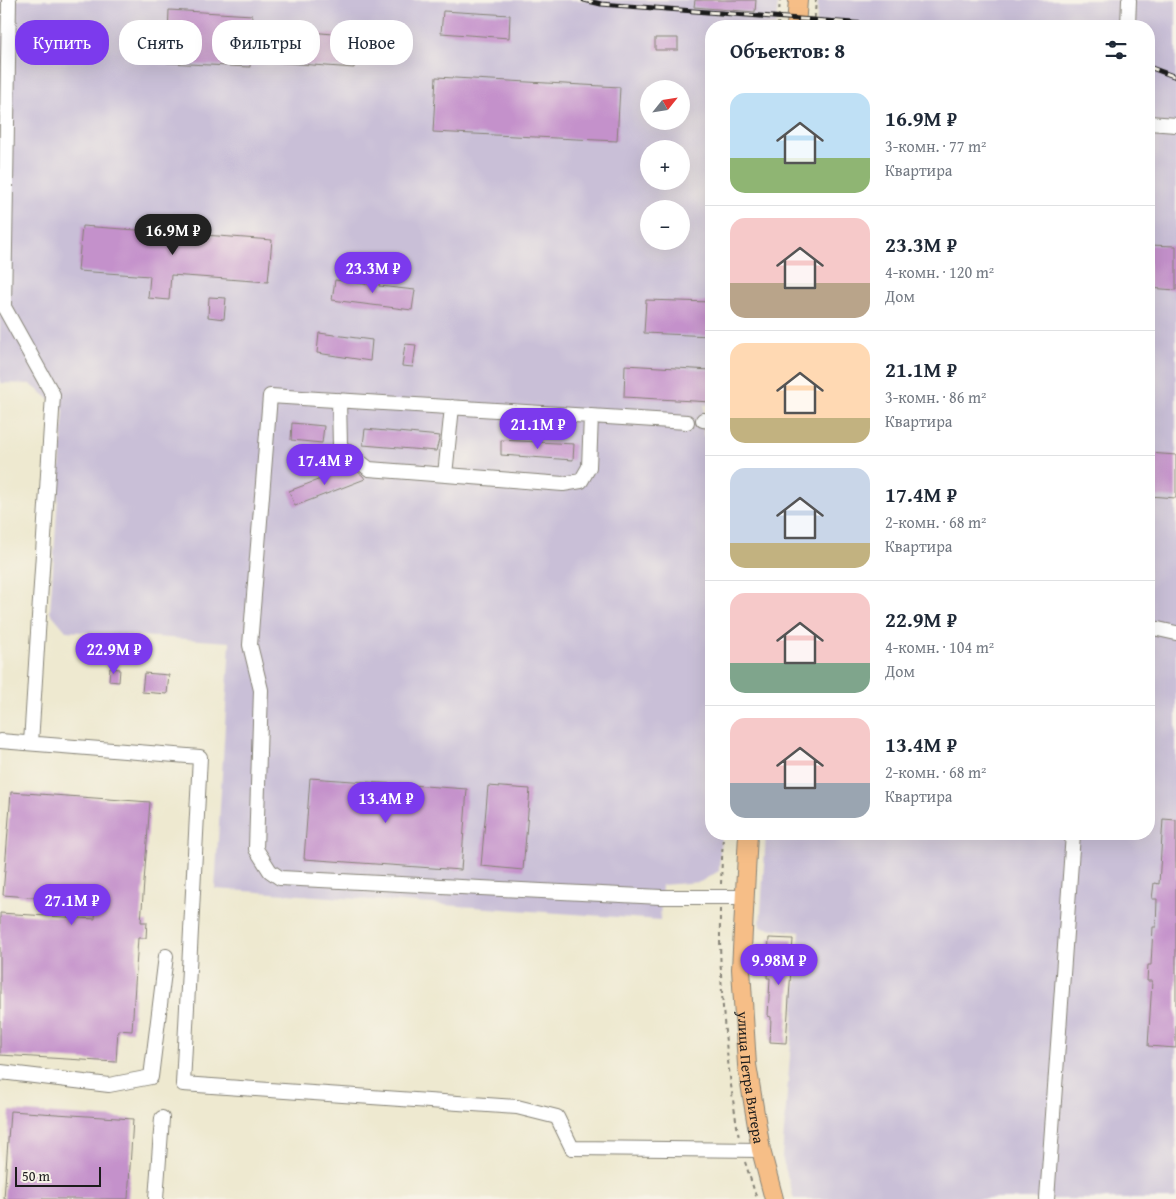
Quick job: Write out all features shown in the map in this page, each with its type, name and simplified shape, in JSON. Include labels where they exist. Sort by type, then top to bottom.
[{"type":"main road","points":[[796,20],[798,0]]},
{"type":"main road","name":"улица Петра Витера","points":[[748,840],[741,969],[747,1065],[761,1150],[774,1199]]},
{"type":"lane","points":[[9,0],[4,307],[53,395],[31,743]]},
{"type":"lane","points":[[1128,20],[1129,0]]},
{"type":"lane","points":[[1155,124],[1176,125]]},
{"type":"lane","points":[[687,422],[270,396],[250,645],[261,690],[256,849],[270,871],[280,878],[662,898],[745,896]]},
{"type":"lane","points":[[339,400],[340,446],[369,469],[563,484],[581,481],[590,467],[590,416]]},
{"type":"lane","points":[[445,475],[452,407]]},
{"type":"lane","points":[[1155,629],[1176,633]]},
{"type":"lane","points":[[0,740],[200,757],[183,1084],[518,1108],[557,1117],[572,1148],[761,1150]]},
{"type":"lane","points":[[1047,1199],[1073,840]]},
{"type":"lane","points":[[0,1074],[1,1072],[109,1085],[151,1077],[166,956]]},
{"type":"lane","points":[[156,1199],[162,1118]]},
{"type":"path","points":[[778,20],[780,0]]},
{"type":"path","points":[[814,20],[816,0]]},
{"type":"shaded area","points":[[0,0],[778,0],[776,20],[705,20],[705,405],[703,436],[705,436],[705,840],[721,840],[719,871],[700,882],[662,885],[660,920],[215,889],[230,642],[66,631],[50,612],[64,410],[30,384],[0,383]]},
{"type":"shaded area","points":[[818,0],[1176,0],[1176,1199],[794,1199],[782,1157],[800,932],[760,927],[766,840],[1155,840],[1155,20],[816,20]]},
{"type":"building","points":[[695,0],[756,0],[755,12],[694,7]]},
{"type":"building","points":[[169,10],[252,15],[252,20],[212,20],[212,65],[250,65],[250,67],[202,65],[202,20],[169,20]]},
{"type":"building","points":[[443,11],[510,15],[509,38],[441,33]]},
{"type":"building","points":[[320,33],[330,34],[330,65],[354,65],[354,68],[312,65],[320,65]]},
{"type":"building","points":[[655,38],[678,38],[678,50],[655,50]]},
{"type":"building","points":[[436,77],[620,87],[617,141],[433,132]]},
{"type":"building","points":[[82,226],[272,240],[268,282],[171,275],[169,300],[148,298],[150,276],[78,271]]},
{"type":"building","points":[[1155,245],[1176,246],[1176,290],[1155,288]]},
{"type":"building","points":[[367,274],[380,276],[379,286],[415,290],[412,310],[332,300],[335,280],[366,284]]},
{"type":"building","points":[[209,297],[226,298],[224,319],[208,317]]},
{"type":"building","points":[[646,300],[705,302],[705,336],[644,333]]},
{"type":"building","points":[[319,333],[372,340],[370,361],[317,353]]},
{"type":"building","points":[[405,344],[416,345],[413,367],[402,366]]},
{"type":"building","points":[[625,365],[705,370],[705,402],[624,397]]},
{"type":"building","points":[[292,423],[324,426],[322,443],[291,440]]},
{"type":"building","points":[[365,429],[440,436],[436,451],[363,445]]},
{"type":"building","points":[[501,440],[574,444],[573,460],[501,455]]},
{"type":"building","points":[[1155,453],[1176,455],[1176,498],[1155,496]]},
{"type":"building","points":[[352,467],[365,479],[295,506],[289,491]]},
{"type":"building","points":[[110,668],[120,669],[119,682],[109,681]]},
{"type":"building","points":[[144,673],[169,675],[167,694],[142,692]]},
{"type":"building","points":[[310,778],[467,789],[461,870],[304,859]]},
{"type":"building","points":[[488,786],[530,789],[523,870],[481,866]]},
{"type":"building","points":[[11,792],[150,802],[141,922],[147,922],[146,938],[138,938],[132,1031],[118,1030],[116,1062],[0,1055],[0,913],[95,919],[96,902],[3,895]]},
{"type":"building","points":[[1163,819],[1176,820],[1176,1048],[1148,1046],[1152,981],[1147,981],[1148,965],[1151,965],[1153,927],[1156,927],[1157,899],[1152,899],[1154,883],[1159,884]]},
{"type":"building","points":[[769,938],[793,939],[786,1043],[770,1042],[771,1017],[768,1016],[770,978],[767,978]]},
{"type":"building","points":[[10,1111],[133,1119],[128,1199],[4,1199]]},
{"type":"railway","points":[[584,0],[601,4],[813,20]]},
{"type":"railway","points":[[1155,69],[1176,77]]}]
